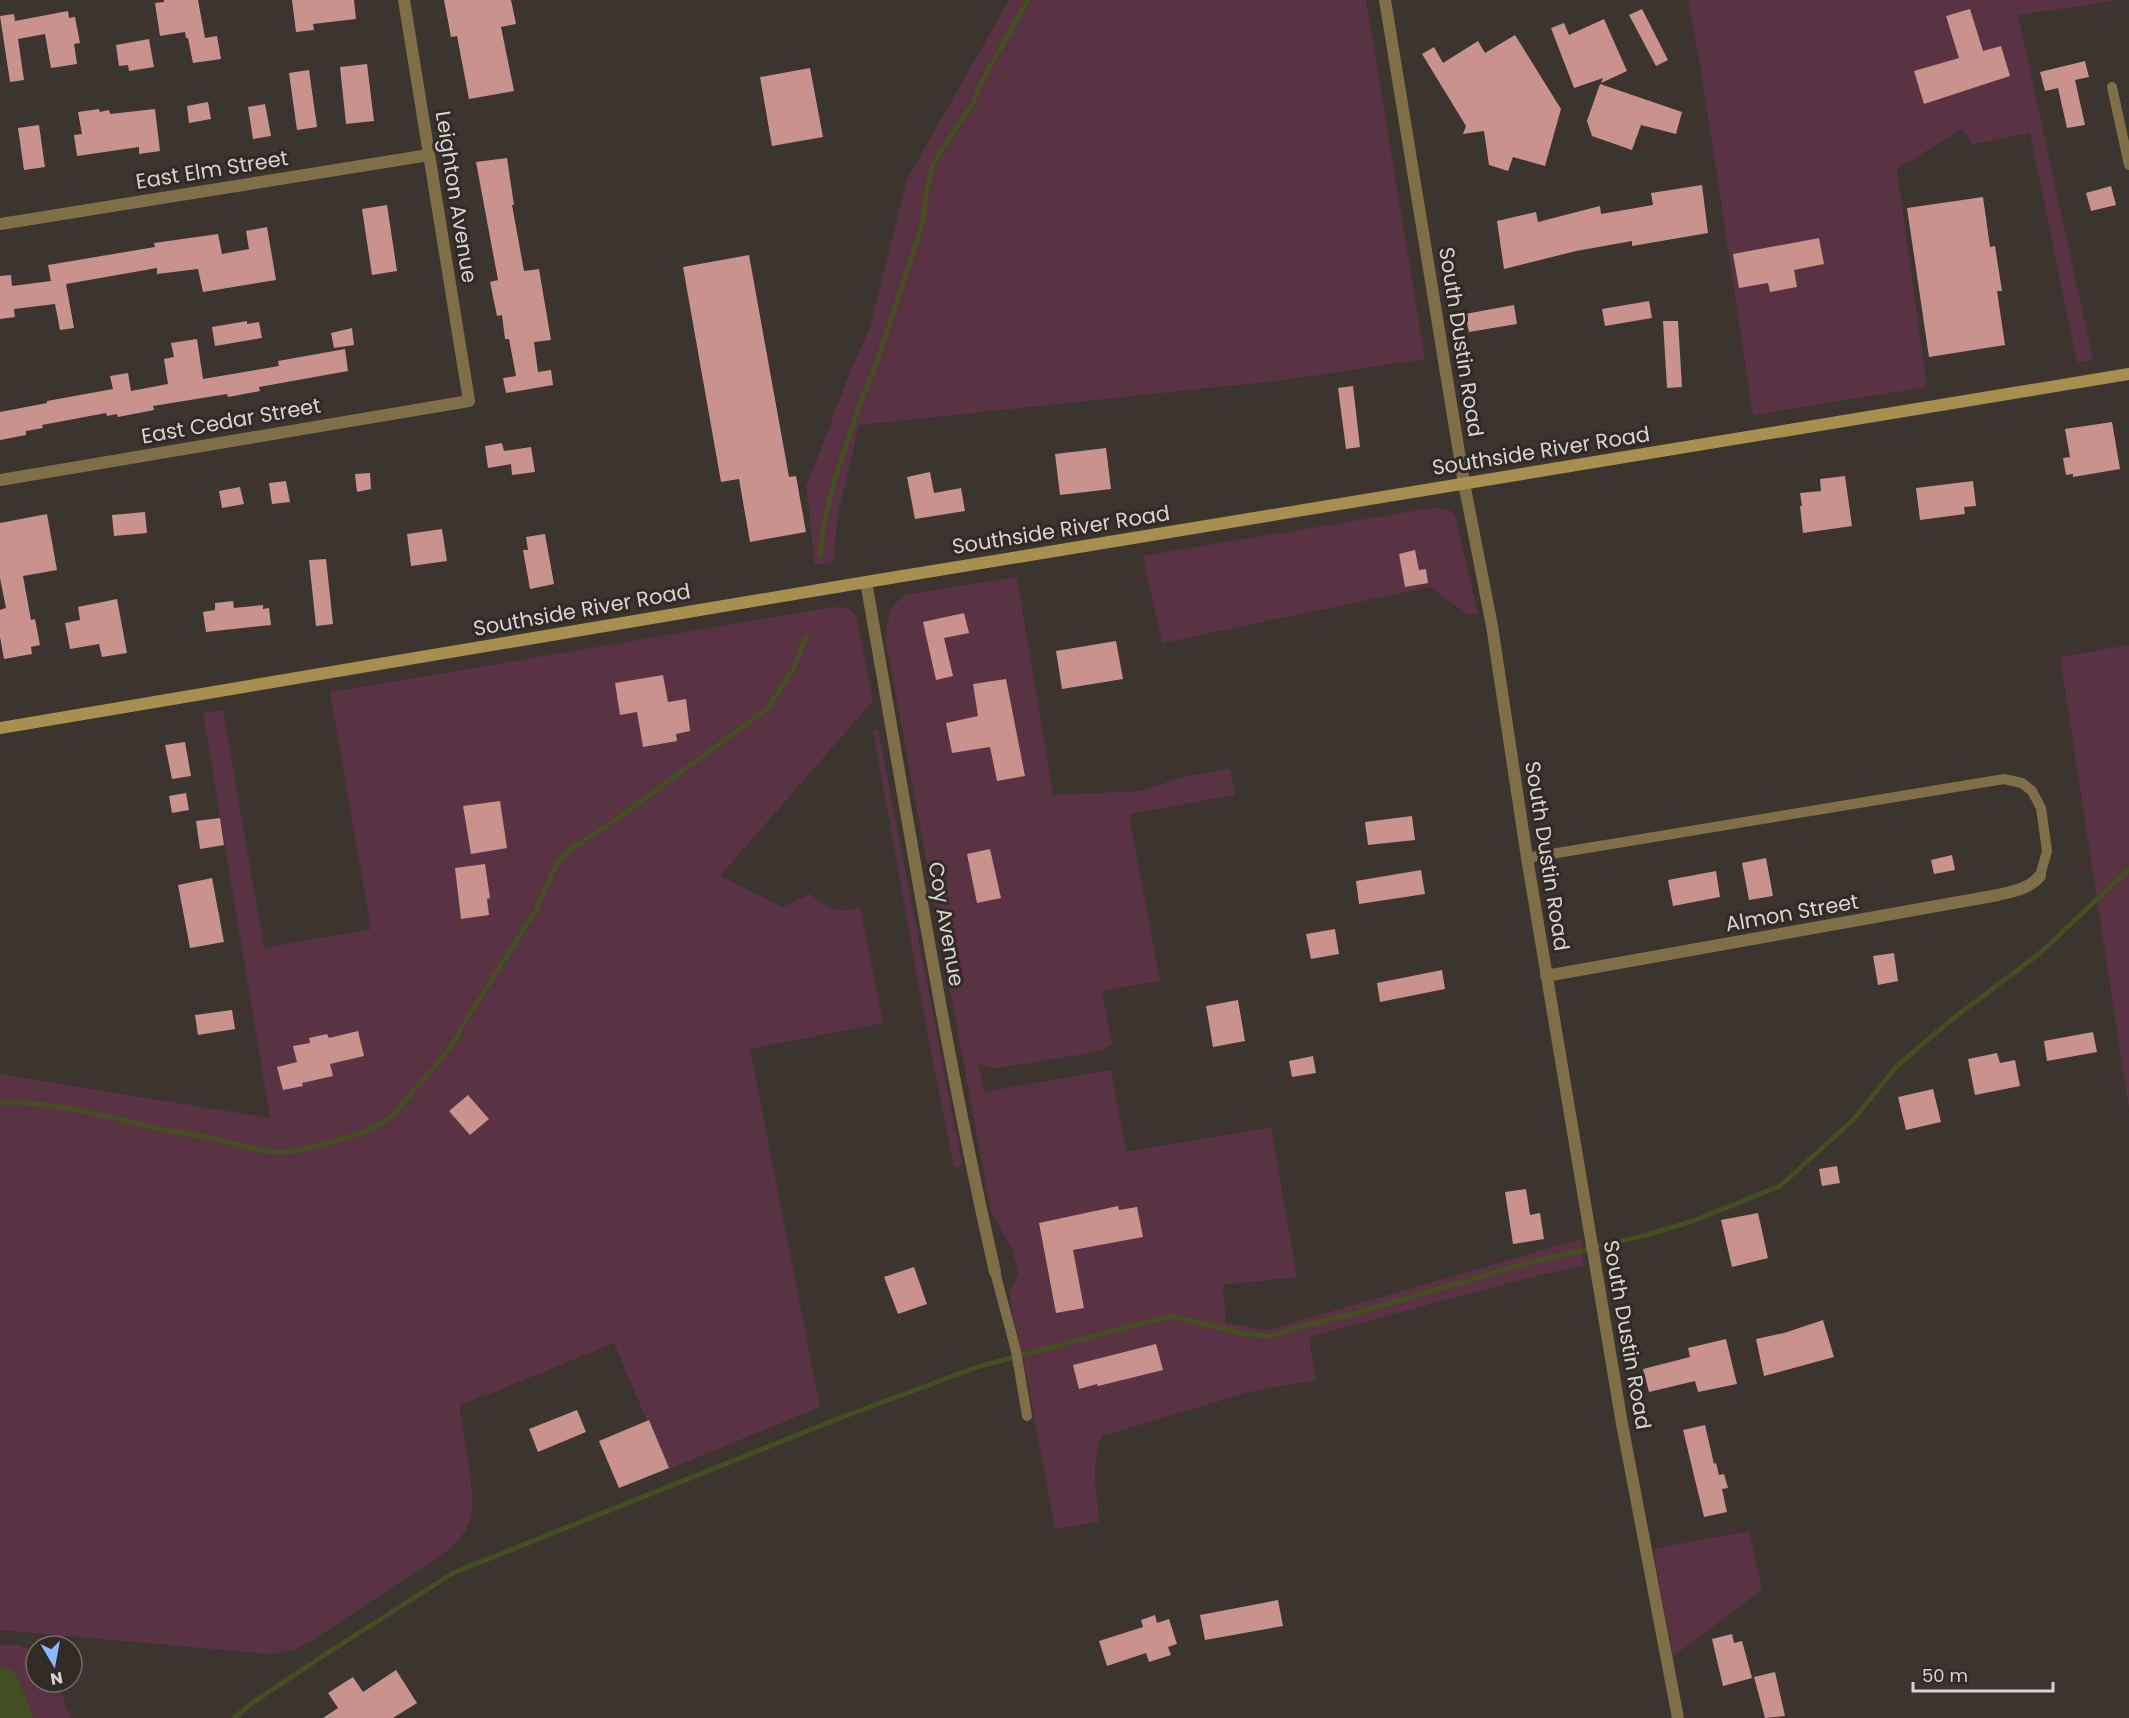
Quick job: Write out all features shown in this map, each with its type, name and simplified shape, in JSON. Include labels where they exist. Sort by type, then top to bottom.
[{"type":"main road","name":"Southside River Road","points":[[0,728],[866,582],[2129,374]]},
{"type":"street","name":"Leighton Avenue","points":[[404,0],[469,400]]},
{"type":"street","name":"South Dustin Road","points":[[1385,0],[1464,483],[1492,626],[1546,976],[1622,1424],[1678,1718]]},
{"type":"street","name":"East Elm Street","points":[[0,224],[429,155]]},
{"type":"street","name":"East Cedar Street","points":[[0,480],[469,400]]},
{"type":"street","name":"Coy Avenue","points":[[866,582],[945,1033],[973,1177],[995,1272]]},
{"type":"street","name":"Almon Street","points":[[1546,976],[1998,895],[2023,889],[2034,884],[2040,876]]},
{"type":"lane","points":[[2112,87],[2129,165]]},
{"type":"lane","points":[[1527,858],[2004,779],[2022,783],[2032,791],[2041,807],[2047,851],[2040,876]]},
{"type":"lane","points":[[995,1272],[1016,1351],[1027,1416]]},
{"type":"shaded area","points":[[1009,0],[1366,0],[1425,359],[1285,380],[859,425],[838,515],[833,563],[815,565],[806,487],[852,367],[870,327],[907,179]]},
{"type":"shaded area","points":[[1688,0],[2119,0],[2018,15],[2093,360],[2077,363],[2030,133],[1973,144],[1962,129],[1897,169],[1927,387],[1753,415],[1701,70]]},
{"type":"shaded area","points":[[1438,507],[1451,511],[1456,519],[1478,614],[1468,615],[1430,587],[1162,643],[1143,556]]},
{"type":"shaded area","points":[[1017,577],[1053,795],[1141,791],[1183,777],[1230,769],[1235,795],[1129,814],[1160,981],[1102,991],[1112,1044],[1102,1051],[993,1069],[979,1064],[984,1092],[1111,1070],[1126,1152],[1271,1127],[1297,1277],[1223,1285],[1226,1323],[1267,1330],[1581,1239],[1584,1265],[1309,1337],[1316,1380],[1249,1392],[1102,1436],[1095,1467],[1099,1522],[1055,1529],[1024,1362],[1011,1308],[1010,1291],[1018,1275],[1016,1263],[1012,1249],[991,1212],[885,636],[892,608],[905,595]]},
{"type":"shaded area","points":[[835,607],[849,609],[856,616],[873,701],[720,876],[782,907],[810,894],[822,904],[833,909],[845,910],[860,907],[883,1023],[750,1049],[820,1407],[667,1470],[668,1467],[650,1421],[647,1421],[614,1343],[490,1394],[459,1404],[472,1494],[471,1517],[462,1535],[439,1557],[310,1642],[293,1650],[270,1654],[84,1637],[84,1634],[45,1634],[0,1630],[0,1074],[270,1118],[203,713],[223,710],[264,948],[371,929],[330,692]]},
{"type":"shaded area","points":[[2129,645],[2129,1109],[2060,657]]},
{"type":"shaded area","points":[[878,729],[962,1164],[954,1168],[873,730]]},
{"type":"shaded area","points":[[1749,1531],[1762,1590],[1673,1656],[1653,1549]]},
{"type":"shaded area","points":[[0,1645],[17,1645],[24,1647],[24,1694],[62,1694],[71,1718],[0,1718]]},
{"type":"shaded area","points":[[0,1668],[9,1668],[16,1674],[34,1718],[0,1718]]},
{"type":"building","points":[[164,0],[198,0],[205,38],[217,36],[221,59],[193,63],[185,32],[160,36],[155,3],[164,2]]},
{"type":"building","points":[[292,0],[354,0],[356,19],[313,24],[314,30],[296,32]]},
{"type":"building","points":[[444,0],[511,0],[516,24],[501,27],[514,91],[469,99],[457,36],[451,37]]},
{"type":"building","points":[[1642,9],[1668,60],[1656,66],[1629,15]]},
{"type":"building","points":[[1970,9],[1983,51],[2001,46],[2010,76],[1924,104],[1914,71],[1959,58],[1946,16]]},
{"type":"building","points":[[68,11],[69,18],[75,17],[80,43],[74,44],[77,64],[51,68],[45,34],[18,39],[24,80],[10,82],[0,16],[14,14],[15,21]]},
{"type":"building","points":[[1604,19],[1627,71],[1601,83],[1603,78],[1574,88],[1551,28],[1564,23],[1569,35]]},
{"type":"building","points":[[1515,35],[1561,109],[1545,166],[1513,157],[1508,171],[1489,165],[1484,131],[1463,134],[1466,126],[1422,54],[1434,47],[1443,63],[1478,41],[1485,53]]},
{"type":"building","points":[[149,39],[154,67],[129,71],[128,65],[119,66],[116,45]]},
{"type":"building","points":[[2085,61],[2089,77],[2075,80],[2085,125],[2067,128],[2058,88],[2045,91],[2040,72]]},
{"type":"building","points":[[367,64],[374,121],[346,124],[340,67]]},
{"type":"building","points":[[810,68],[823,137],[772,146],[760,77]]},
{"type":"building","points":[[309,70],[317,127],[297,130],[289,73]]},
{"type":"building","points":[[1600,84],[1682,112],[1676,134],[1641,125],[1632,150],[1592,136],[1587,121]]},
{"type":"building","points":[[208,102],[211,119],[189,123],[187,106]]},
{"type":"building","points":[[265,104],[271,136],[253,139],[248,107]]},
{"type":"building","points":[[99,109],[100,112],[109,110],[110,114],[155,109],[160,151],[139,154],[139,147],[77,156],[74,135],[82,134],[78,112]]},
{"type":"building","points":[[39,125],[45,167],[24,170],[18,128]]},
{"type":"building","points":[[507,158],[514,205],[512,205],[524,271],[539,269],[551,340],[534,342],[538,372],[551,370],[553,385],[506,393],[503,378],[516,376],[509,339],[505,339],[502,315],[497,316],[490,282],[498,280],[476,162]]},
{"type":"building","points":[[1702,185],[1708,233],[1632,246],[1632,241],[1576,251],[1504,269],[1497,221],[1536,212],[1538,222],[1600,206],[1601,214],[1653,205],[1651,193]]},
{"type":"building","points":[[2111,186],[2116,205],[2091,211],[2086,193]]},
{"type":"building","points":[[1983,197],[1990,247],[1995,246],[2002,291],[1997,291],[2005,345],[1929,357],[1907,208]]},
{"type":"building","points":[[387,205],[397,271],[372,275],[362,209]]},
{"type":"building","points":[[267,227],[276,280],[203,292],[198,269],[157,274],[157,268],[66,284],[74,328],[60,330],[55,304],[14,309],[15,317],[0,319],[0,276],[11,275],[12,286],[51,281],[48,265],[155,247],[154,243],[218,234],[222,254],[249,249],[246,231]]},
{"type":"building","points":[[1819,238],[1824,264],[1794,270],[1797,287],[1770,292],[1768,283],[1739,288],[1733,254]]},
{"type":"building","points":[[749,255],[789,477],[796,476],[806,532],[750,542],[739,479],[721,482],[683,267]]},
{"type":"building","points":[[1649,301],[1652,318],[1605,326],[1602,309]]},
{"type":"building","points":[[1514,305],[1517,324],[1469,332],[1465,314]]},
{"type":"building","points":[[247,321],[247,324],[259,322],[262,338],[215,346],[212,327]]},
{"type":"building","points":[[1663,321],[1678,321],[1682,387],[1667,388]]},
{"type":"building","points":[[352,328],[354,345],[334,348],[331,333]]},
{"type":"building","points":[[197,339],[203,379],[279,366],[278,361],[345,349],[348,371],[259,387],[260,391],[228,397],[227,394],[153,406],[154,410],[118,417],[117,414],[107,416],[106,413],[42,425],[43,428],[26,431],[26,435],[0,440],[0,412],[113,389],[110,376],[128,373],[131,391],[168,384],[164,359],[174,357],[171,343]]},
{"type":"building","points":[[1353,386],[1360,447],[1346,449],[1338,388]]},
{"type":"building","points":[[2112,422],[2120,469],[2073,477],[2073,474],[2066,475],[2063,458],[2070,457],[2065,429]]},
{"type":"building","points":[[502,443],[504,451],[531,447],[535,472],[512,475],[511,464],[488,468],[485,446]]},
{"type":"building","points":[[1106,448],[1111,489],[1060,495],[1055,454]]},
{"type":"building","points":[[930,472],[934,493],[961,488],[965,511],[915,519],[907,477]]},
{"type":"building","points":[[370,473],[371,489],[357,492],[355,474]]},
{"type":"building","points":[[1845,476],[1852,526],[1803,533],[1800,493],[1821,491],[1820,479]]},
{"type":"building","points":[[286,481],[290,502],[272,504],[269,483]]},
{"type":"building","points":[[1973,481],[1976,506],[1964,507],[1965,514],[1920,520],[1916,488]]},
{"type":"building","points":[[240,487],[244,504],[222,508],[219,491]]},
{"type":"building","points":[[145,512],[147,533],[114,536],[112,515]]},
{"type":"building","points":[[47,514],[57,570],[23,576],[31,620],[35,619],[40,645],[31,647],[32,654],[4,659],[0,637],[0,610],[6,608],[0,578],[0,523]]},
{"type":"building","points":[[442,529],[447,561],[411,566],[407,534]]},
{"type":"building","points":[[545,534],[554,584],[530,589],[523,550],[528,550],[526,537]]},
{"type":"building","points":[[1415,550],[1419,570],[1426,569],[1428,583],[1405,587],[1399,554]]},
{"type":"building","points":[[326,559],[333,624],[316,626],[309,560]]},
{"type":"building","points":[[117,599],[127,653],[102,657],[99,644],[70,649],[65,623],[80,620],[78,607]]},
{"type":"building","points":[[233,601],[234,608],[263,605],[263,609],[269,608],[271,625],[206,632],[203,612],[215,610],[215,603]]},
{"type":"building","points":[[964,613],[969,633],[944,638],[953,676],[936,680],[923,622]]},
{"type":"building","points":[[1116,641],[1123,679],[1062,689],[1056,651]]},
{"type":"building","points":[[663,675],[668,702],[686,699],[690,731],[676,734],[677,741],[643,747],[637,712],[620,715],[615,683]]},
{"type":"building","points":[[1006,679],[1025,776],[997,781],[990,747],[952,753],[946,723],[978,716],[973,684]]},
{"type":"building","points":[[185,742],[191,776],[172,779],[165,745]]},
{"type":"building","points":[[186,793],[189,810],[172,813],[169,796]]},
{"type":"building","points":[[500,801],[507,848],[471,854],[463,806]]},
{"type":"building","points":[[1412,816],[1415,840],[1368,845],[1365,822]]},
{"type":"building","points":[[220,818],[224,845],[200,849],[196,821]]},
{"type":"building","points":[[990,849],[1001,898],[977,903],[967,854]]},
{"type":"building","points":[[1952,855],[1955,870],[1934,874],[1931,860]]},
{"type":"building","points":[[1766,858],[1773,896],[1749,900],[1742,863]]},
{"type":"building","points":[[485,864],[490,898],[487,899],[489,915],[461,919],[455,868]]},
{"type":"building","points":[[1421,870],[1425,894],[1359,904],[1356,881]]},
{"type":"building","points":[[1716,871],[1720,897],[1673,906],[1668,880]]},
{"type":"building","points":[[212,878],[224,942],[190,948],[178,885]]},
{"type":"building","points":[[1335,929],[1339,954],[1311,959],[1306,934]]},
{"type":"building","points":[[1894,953],[1898,981],[1878,985],[1873,956]]},
{"type":"building","points":[[1442,970],[1445,989],[1380,1002],[1377,983]]},
{"type":"building","points":[[1238,1000],[1245,1041],[1213,1047],[1206,1006]]},
{"type":"building","points":[[232,1010],[235,1029],[198,1035],[195,1015]]},
{"type":"building","points":[[358,1031],[364,1056],[330,1064],[333,1076],[283,1090],[277,1067],[297,1062],[293,1046],[310,1043],[309,1038],[327,1034],[329,1038]]},
{"type":"building","points":[[2093,1032],[2097,1052],[2047,1061],[2044,1041]]},
{"type":"building","points":[[1997,1053],[2000,1063],[2015,1060],[2020,1086],[1975,1095],[1968,1059]]},
{"type":"building","points":[[1313,1056],[1316,1073],[1292,1077],[1289,1061]]},
{"type":"building","points":[[1933,1089],[1941,1122],[1906,1130],[1898,1097]]},
{"type":"building","points":[[468,1095],[489,1119],[470,1135],[449,1111]]},
{"type":"building","points":[[1837,1166],[1840,1183],[1822,1186],[1819,1169]]},
{"type":"building","points":[[1526,1189],[1530,1215],[1540,1213],[1544,1239],[1513,1244],[1505,1192]]},
{"type":"building","points":[[1118,1206],[1119,1210],[1137,1207],[1143,1237],[1073,1250],[1084,1308],[1056,1313],[1039,1223]]},
{"type":"building","points":[[1758,1213],[1768,1258],[1732,1267],[1721,1220]]},
{"type":"building","points":[[914,1267],[927,1304],[898,1314],[884,1277]]},
{"type":"building","points":[[1823,1320],[1834,1357],[1764,1376],[1756,1339],[1784,1333]]},
{"type":"building","points":[[1726,1339],[1737,1384],[1698,1392],[1695,1381],[1649,1392],[1643,1369],[1690,1357],[1688,1348]]},
{"type":"building","points":[[1156,1344],[1163,1370],[1079,1389],[1073,1365]]},
{"type":"building","points":[[577,1410],[586,1432],[538,1452],[529,1429]]},
{"type":"building","points":[[649,1420],[669,1468],[619,1488],[599,1441]]},
{"type":"building","points":[[1705,1425],[1714,1464],[1716,1463],[1719,1475],[1724,1474],[1728,1488],[1722,1489],[1727,1512],[1704,1517],[1683,1430]]},
{"type":"building","points":[[1278,1600],[1283,1626],[1205,1640],[1200,1615]]},
{"type":"building","points":[[1155,1615],[1157,1623],[1169,1619],[1177,1644],[1168,1647],[1171,1655],[1149,1662],[1146,1653],[1107,1666],[1099,1641],[1143,1627],[1141,1620]]},
{"type":"building","points":[[1732,1634],[1734,1643],[1742,1641],[1752,1678],[1723,1686],[1712,1639]]},
{"type":"building","points":[[396,1670],[417,1703],[393,1718],[323,1718],[338,1708],[328,1693],[353,1677],[363,1692]]},
{"type":"building","points":[[1775,1672],[1785,1716],[1765,1718],[1754,1677]]},
{"type":"waterway","points":[[820,555],[824,523],[836,474],[877,362],[915,247],[923,220],[932,167],[973,103],[982,81],[1028,0]]},
{"type":"waterway","points":[[0,1103],[60,1107],[277,1152],[314,1147],[361,1133],[379,1125],[399,1109],[449,1048],[536,910],[557,863],[571,849],[621,816],[767,709],[794,668],[806,637]]},
{"type":"waterway","points":[[234,1718],[252,1703],[332,1650],[453,1573],[840,1418],[977,1367],[1170,1316],[1246,1334],[1270,1336],[1524,1264],[1647,1235],[1693,1221],[1780,1186],[1852,1121],[1896,1067],[1951,1020],[2040,953],[2129,869]]}]
